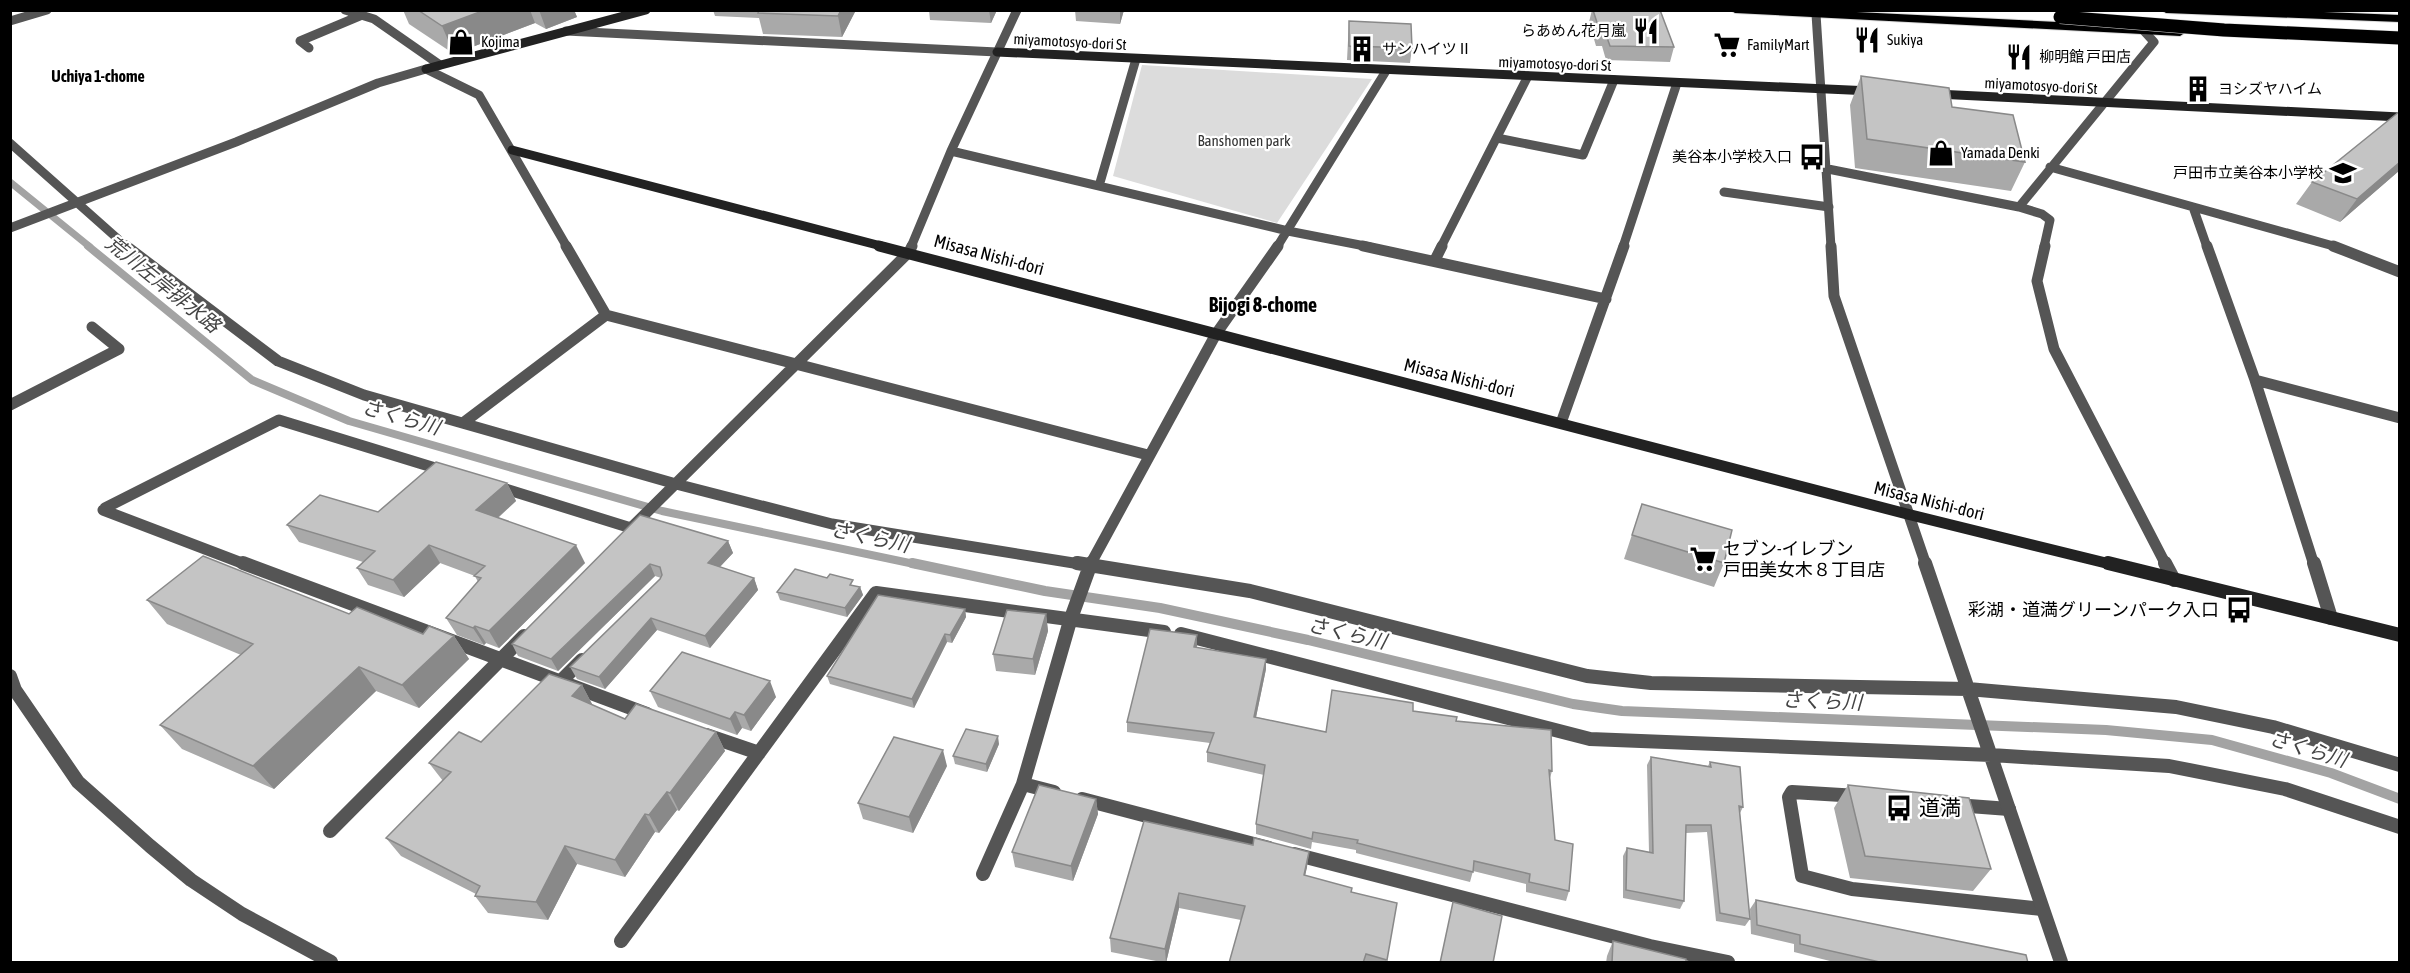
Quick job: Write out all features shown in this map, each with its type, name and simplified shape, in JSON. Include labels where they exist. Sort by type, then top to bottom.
[{"type":"highway","points":[[1735,10],[1816,12],[2400,43]]},
{"type":"highway","points":[[1906,10],[2060,17],[2224,30],[2400,34]]},
{"type":"highway","points":[[2166,10],[2400,19]]},
{"type":"highway","points":[[2319,10],[2400,19]]},
{"type":"highway","points":[[2346,10],[2400,13]]},
{"type":"highway","points":[[2267,37],[2400,34]]},
{"type":"street","points":[[10,21],[47,10]]},
{"type":"street","points":[[345,10],[374,19],[440,65]]},
{"type":"street","points":[[10,228],[80,203],[378,83],[646,10]]},
{"type":"street","points":[[484,483],[631,529],[909,252],[951,151],[1017,10]]},
{"type":"street","points":[[1816,12],[1823,89],[1834,296],[2061,963]]},
{"type":"street","points":[[309,48],[300,41],[362,15]]},
{"type":"street","points":[[2019,207],[2154,42],[2143,30]]},
{"type":"street","name":"miyamotosyo-dori St","points":[[565,31],[1386,71],[1882,92]]},
{"type":"street","points":[[1099,186],[1136,59]]},
{"type":"street","points":[[426,69],[479,94],[606,315],[1148,455]]},
{"type":"street","points":[[983,874],[1023,784],[1087,571],[1148,455],[1216,334],[1288,231],[1386,71]]},
{"type":"street","points":[[1435,260],[1528,76]]},
{"type":"street","points":[[1497,138],[1583,155],[1614,80]]},
{"type":"street","points":[[1561,423],[1606,299],[1677,83]]},
{"type":"street","name":"miyamotosyo-dori St","points":[[1928,94],[2400,117]]},
{"type":"street","points":[[10,143],[143,261],[278,361],[364,395],[676,484],[832,524],[1087,571],[1250,591],[1587,676],[1651,683],[1968,689],[2176,707],[2273,727],[2400,765]]},
{"type":"street","name":"Misasa Nishi-dori","points":[[512,150],[1907,514],[2400,634]]},
{"type":"street","points":[[951,151],[1288,231],[1435,260],[1606,299]]},
{"type":"street","points":[[2050,167],[2331,245],[2400,272]]},
{"type":"street","points":[[1828,169],[2019,207],[2042,214],[2050,220],[2037,281],[2054,349],[2174,580]]},
{"type":"street","points":[[1724,192],[1829,207]]},
{"type":"street","points":[[2193,207],[2255,380],[2331,618]]},
{"type":"street","points":[[463,423],[606,315]]},
{"type":"street","points":[[10,405],[119,349],[92,327]]},
{"type":"street","points":[[2255,380],[2400,418]]},
{"type":"street","points":[[461,476],[279,420],[104,509],[499,661],[659,718]]},
{"type":"street","points":[[621,941],[876,593],[1072,616],[1197,636],[1590,739],[1989,751],[2169,766],[2285,789],[2400,827]]},
{"type":"street","points":[[330,831],[532,628]]},
{"type":"street","points":[[559,683],[592,650]]},
{"type":"street","points":[[12,686],[78,783],[150,846],[191,880],[242,914],[330,963]]},
{"type":"street","points":[[692,730],[759,753]]},
{"type":"street","points":[[1023,784],[1650,946],[1728,963]]},
{"type":"street","points":[[1869,797],[1792,792],[1789,797],[1799,869],[1802,876],[1852,889],[2042,909]]},
{"type":"street","points":[[1939,803],[2009,809]]},
{"type":"green space","name":"Banshomen park","points":[[1142,65],[1372,79],[1277,223],[1113,176]]},
{"type":"building","points":[[418,10],[485,10],[442,26]]},
{"type":"building","points":[[759,10],[841,10],[838,16],[758,13]]},
{"type":"building","points":[[1593,10],[1660,10],[1674,47],[1610,46],[1605,32],[1600,32]]},
{"type":"building","points":[[1349,21],[1411,24],[1412,48],[1349,46]]},
{"type":"building","points":[[1861,76],[1949,88],[1952,107],[2013,115],[2025,162],[1867,139]]},
{"type":"building","points":[[2400,111],[2400,162],[2357,199],[2312,182]]},
{"type":"building","points":[[436,462],[507,483],[476,510],[576,545],[489,631],[446,618],[481,578],[474,576],[485,566],[429,545],[393,580],[357,568],[375,551],[287,525],[320,495],[378,512]]},
{"type":"building","points":[[1642,504],[1732,530],[1724,563],[1632,535]]},
{"type":"building","points":[[640,515],[728,541],[708,563],[754,578],[705,636],[651,618],[599,677],[570,667],[660,579],[662,575],[660,567],[650,564],[551,659],[512,644]]},
{"type":"building","points":[[203,556],[349,614],[357,607],[423,634],[429,626],[454,636],[402,685],[359,667],[253,766],[160,725],[253,644],[147,600]]},
{"type":"building","points":[[795,569],[827,578],[830,574],[853,580],[850,585],[860,587],[845,608],[777,592]]},
{"type":"building","points":[[878,595],[965,609],[950,635],[945,634],[912,699],[827,676]]},
{"type":"building","points":[[1007,610],[1046,614],[1033,659],[993,654]]},
{"type":"building","points":[[1150,629],[1197,635],[1194,647],[1266,659],[1254,717],[1326,732],[1332,690],[1413,703],[1413,711],[1457,717],[1456,721],[1551,730],[1552,771],[1549,770],[1555,840],[1573,844],[1569,891],[1529,882],[1530,874],[1474,861],[1473,872],[1357,843],[1358,840],[1313,832],[1312,839],[1256,824],[1265,765],[1207,752],[1214,733],[1127,722]]},
{"type":"building","points":[[682,652],[770,681],[744,715],[735,712],[730,719],[650,691]]},
{"type":"building","points":[[549,674],[582,685],[572,696],[625,719],[636,704],[716,732],[670,793],[667,792],[649,815],[645,814],[615,860],[565,846],[536,902],[475,896],[480,886],[386,838],[451,772],[429,763],[459,732],[481,742]]},
{"type":"building","points":[[966,729],[998,736],[986,764],[953,756]]},
{"type":"building","points":[[894,737],[943,750],[909,817],[858,803]]},
{"type":"building","points":[[1651,757],[1711,767],[1710,762],[1740,767],[1743,807],[1739,806],[1750,919],[1720,913],[1711,825],[1686,825],[1684,901],[1626,890],[1627,848],[1653,853]]},
{"type":"building","points":[[1039,785],[1096,799],[1071,866],[1012,852]]},
{"type":"building","points":[[1848,785],[1969,798],[1991,869],[1865,856]]},
{"type":"building","points":[[1144,821],[1253,845],[1254,838],[1309,852],[1304,875],[1352,888],[1351,892],[1397,903],[1387,960],[1366,954],[1363,963],[1229,963],[1245,906],[1179,893],[1165,949],[1110,938]]},
{"type":"building","points":[[1756,900],[2026,955],[2028,963],[1884,963],[1800,944],[1800,935],[1757,925]]},
{"type":"building","points":[[1453,902],[1502,916],[1493,963],[1440,963]]},
{"type":"building","points":[[1613,941],[1686,959],[1686,963],[1612,963]]},
{"type":"waterway","name":"荒川左岸排水路","points":[[10,182],[90,247]]},
{"type":"waterway","name":"さくら川","points":[[88,246],[252,380],[349,421],[662,511],[919,565]]},
{"type":"waterway","name":"さくら川","points":[[912,563],[1045,591],[1160,608],[1308,640],[1573,704],[1622,711],[2106,730],[2212,740],[2331,773],[2400,799]]},
{"type":"place","name":"らあめん花月嵐","points":[[1646,31]]},
{"type":"place","name":"Sukiya","points":[[1867,40]]},
{"type":"place","name":"Kojima","points":[[461,42]]},
{"type":"place","name":"FamilyMart","points":[[1727,45]]},
{"type":"place","name":"サンハイツⅡ","points":[[1362,49]]},
{"type":"place","name":"柳明館 戸田店","points":[[2019,57]]},
{"type":"place","name":"ヨシズヤハイム","points":[[2198,89]]},
{"type":"place","name":"Yamada Denki","points":[[1941,153]]},
{"type":"place","name":"美谷本小学校入口","points":[[1812,157]]},
{"type":"place","name":"戸田市立美谷本小学校","points":[[2343,173]]},
{"type":"place","name":"セブン-イレブン 戸田美女木８丁目店","points":[[1703,559]]},
{"type":"place","name":"彩湖・道満グリーンパーク入口","points":[[2239,610]]},
{"type":"place","name":"道満","points":[[1899,808]]},
{"type":"district","name":"Uchiya 1-chome","points":[[98,76]]},
{"type":"district","name":"Bijogi 8-chome","points":[[1263,305]]}]
